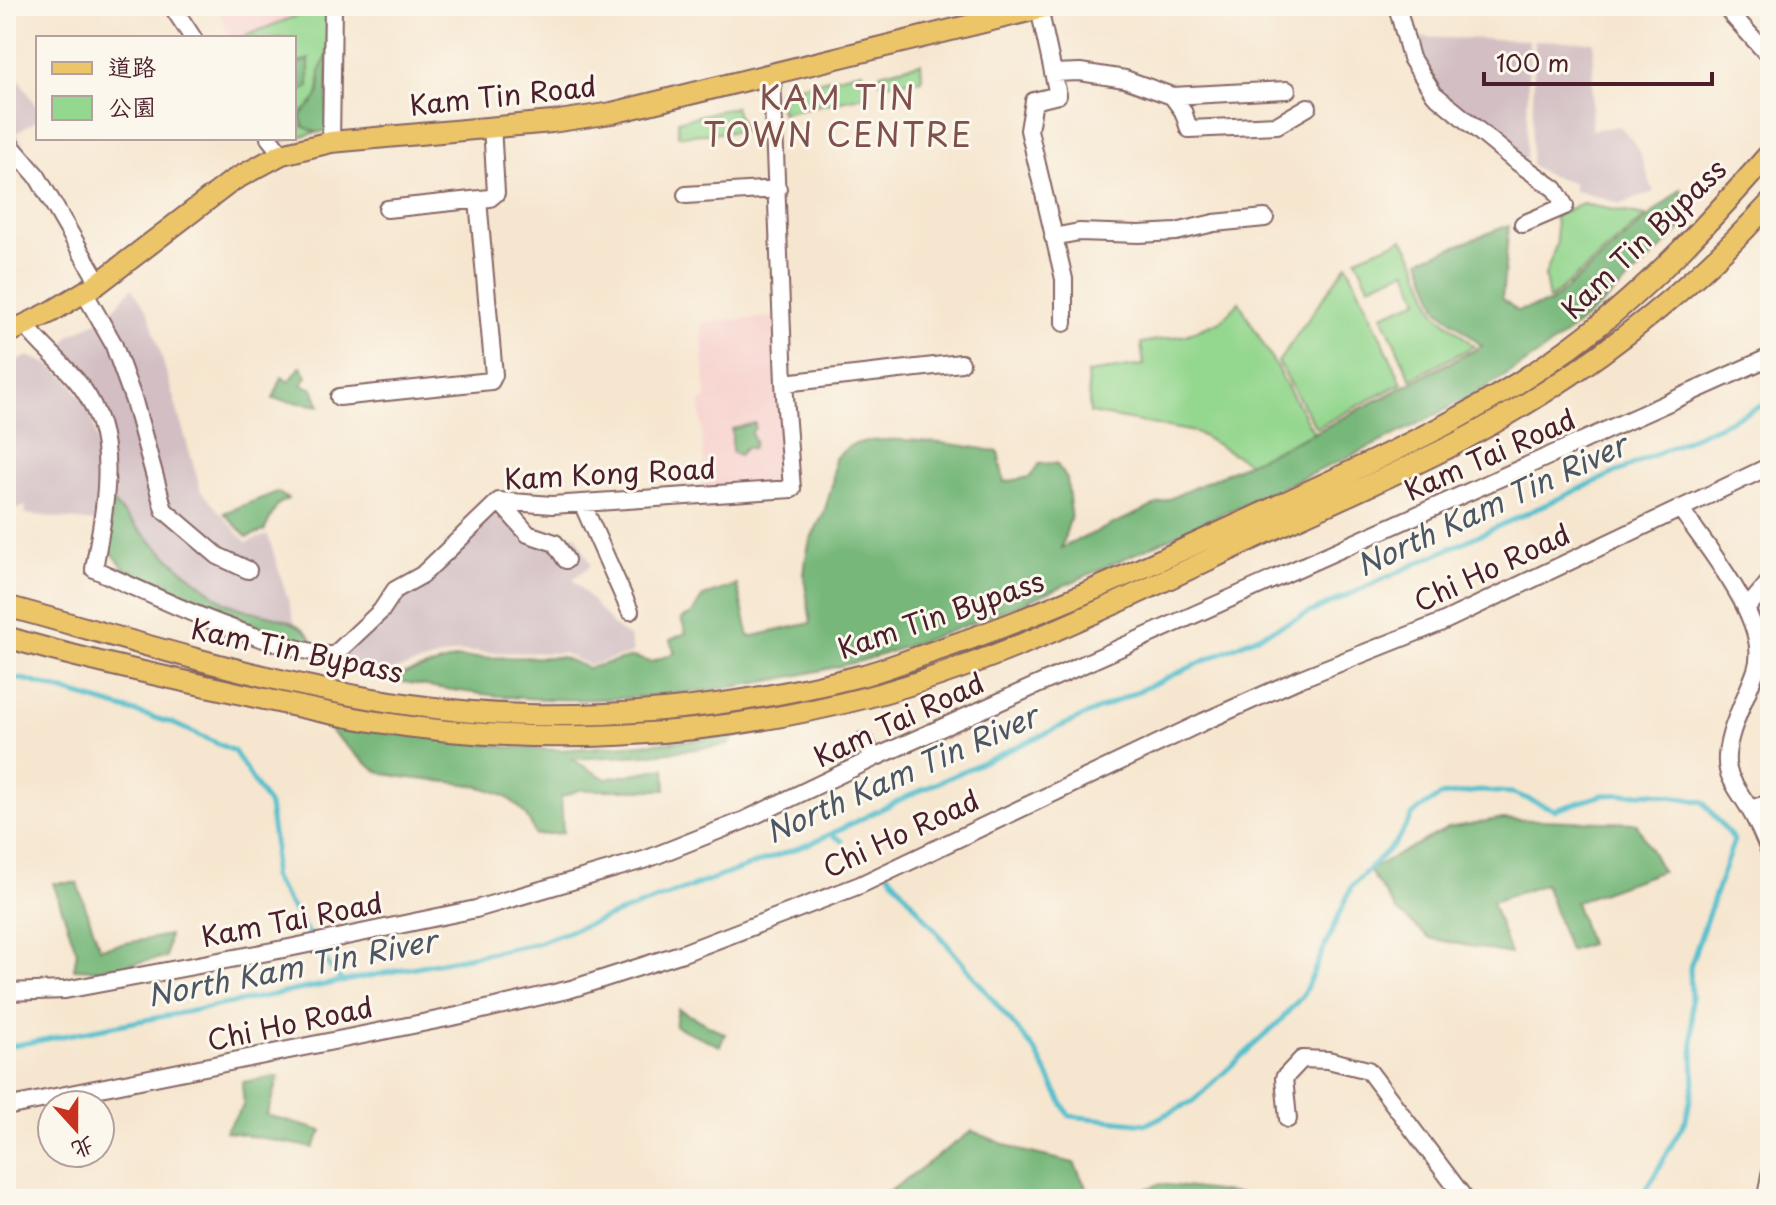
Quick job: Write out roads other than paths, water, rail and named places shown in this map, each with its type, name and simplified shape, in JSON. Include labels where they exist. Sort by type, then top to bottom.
[{"type":"main road","name":"Kam Tin Road","points":[[6,334],[92,287],[276,146],[612,113],[772,75],[989,13],[1044,7]]},
{"type":"main road","name":"Kam Tin Bypass","points":[[6,606],[194,660],[299,683],[403,703],[522,715],[640,713],[758,698],[868,674],[976,637],[1073,598],[1373,461],[1499,395],[1581,339],[1621,306],[1708,224],[1770,153]]},
{"type":"main road","name":"Kam Tin Bypass","points":[[6,637],[309,709],[371,721],[480,733],[571,736],[647,734],[732,726],[870,696],[1013,648],[1458,442],[1563,379],[1649,318],[1732,243],[1770,203]]},
{"type":"street","points":[[172,6],[192,36]]},
{"type":"street","points":[[331,142],[333,6]]},
{"type":"street","points":[[1397,6],[1411,58],[1434,94],[1555,189],[1565,206],[1523,224]]},
{"type":"street","points":[[1724,6],[1770,57]]},
{"type":"street","points":[[1044,7],[1058,95],[1034,101],[1029,130],[1064,279],[1064,323]]},
{"type":"street","points":[[1053,73],[1080,72],[1125,79],[1172,96],[1287,90]]},
{"type":"street","name":"Kam Kong Road","points":[[25,325],[85,392],[99,424],[108,469],[94,569],[250,636],[333,656],[381,611],[395,590],[422,575],[499,501],[552,505],[792,489],[784,383],[772,75]]},
{"type":"street","points":[[1172,96],[1183,111],[1189,129],[1277,125],[1308,107]]},
{"type":"street","points":[[387,209],[490,198],[496,193],[492,126]]},
{"type":"street","points":[[6,140],[37,176],[92,287],[134,401],[164,510],[218,556],[248,570]]},
{"type":"street","points":[[686,195],[778,189]]},
{"type":"street","points":[[339,397],[491,381],[494,375],[478,200]]},
{"type":"street","points":[[1053,237],[1079,232],[1176,232],[1214,223],[1265,218]]},
{"type":"street","name":"Kam Tai Road","points":[[6,992],[65,990],[289,948],[476,909],[647,859],[745,820],[874,758],[1770,357]]},
{"type":"street","points":[[784,383],[961,363]]},
{"type":"street","name":"Chi Ho Road","points":[[6,1107],[457,1016],[571,989],[683,953],[860,885],[1203,722],[1299,679],[1440,623],[1770,466]]},
{"type":"street","points":[[499,501],[528,534],[555,543],[566,560]]},
{"type":"street","points":[[582,503],[630,611]]},
{"type":"street","points":[[1680,508],[1747,608],[1758,637],[1757,668],[1744,697],[1728,753],[1728,771],[1770,853]]},
{"type":"street","points":[[1747,608],[1770,581]]},
{"type":"street","points":[[864,740],[874,758]]},
{"type":"street","points":[[1750,809],[1770,803]]},
{"type":"street","points":[[1288,1119],[1284,1078],[1302,1059],[1328,1060],[1368,1070],[1465,1199]]},
{"type":"waterway","name":"North Kam Tin River","points":[[6,1047],[534,944],[812,843],[1770,402]]},
{"type":"waterway","points":[[6,677],[27,680],[172,723],[234,751],[269,806],[275,847],[272,877],[333,972],[344,982]]},
{"type":"waterway","points":[[889,874],[1036,1052],[1069,1116],[1147,1124],[1193,1101],[1278,1023],[1303,995],[1352,886],[1396,842],[1413,814],[1440,796],[1479,791],[1513,793],[1555,810],[1603,795],[1654,793],[1703,802],[1734,840],[1690,967],[1694,1082],[1686,1119],[1641,1199]]},
{"type":"waterway","points":[[831,834],[842,841]]},
{"type":"district","name":"KAM TIN TOWN CENTRE","points":[[838,118]]}]
